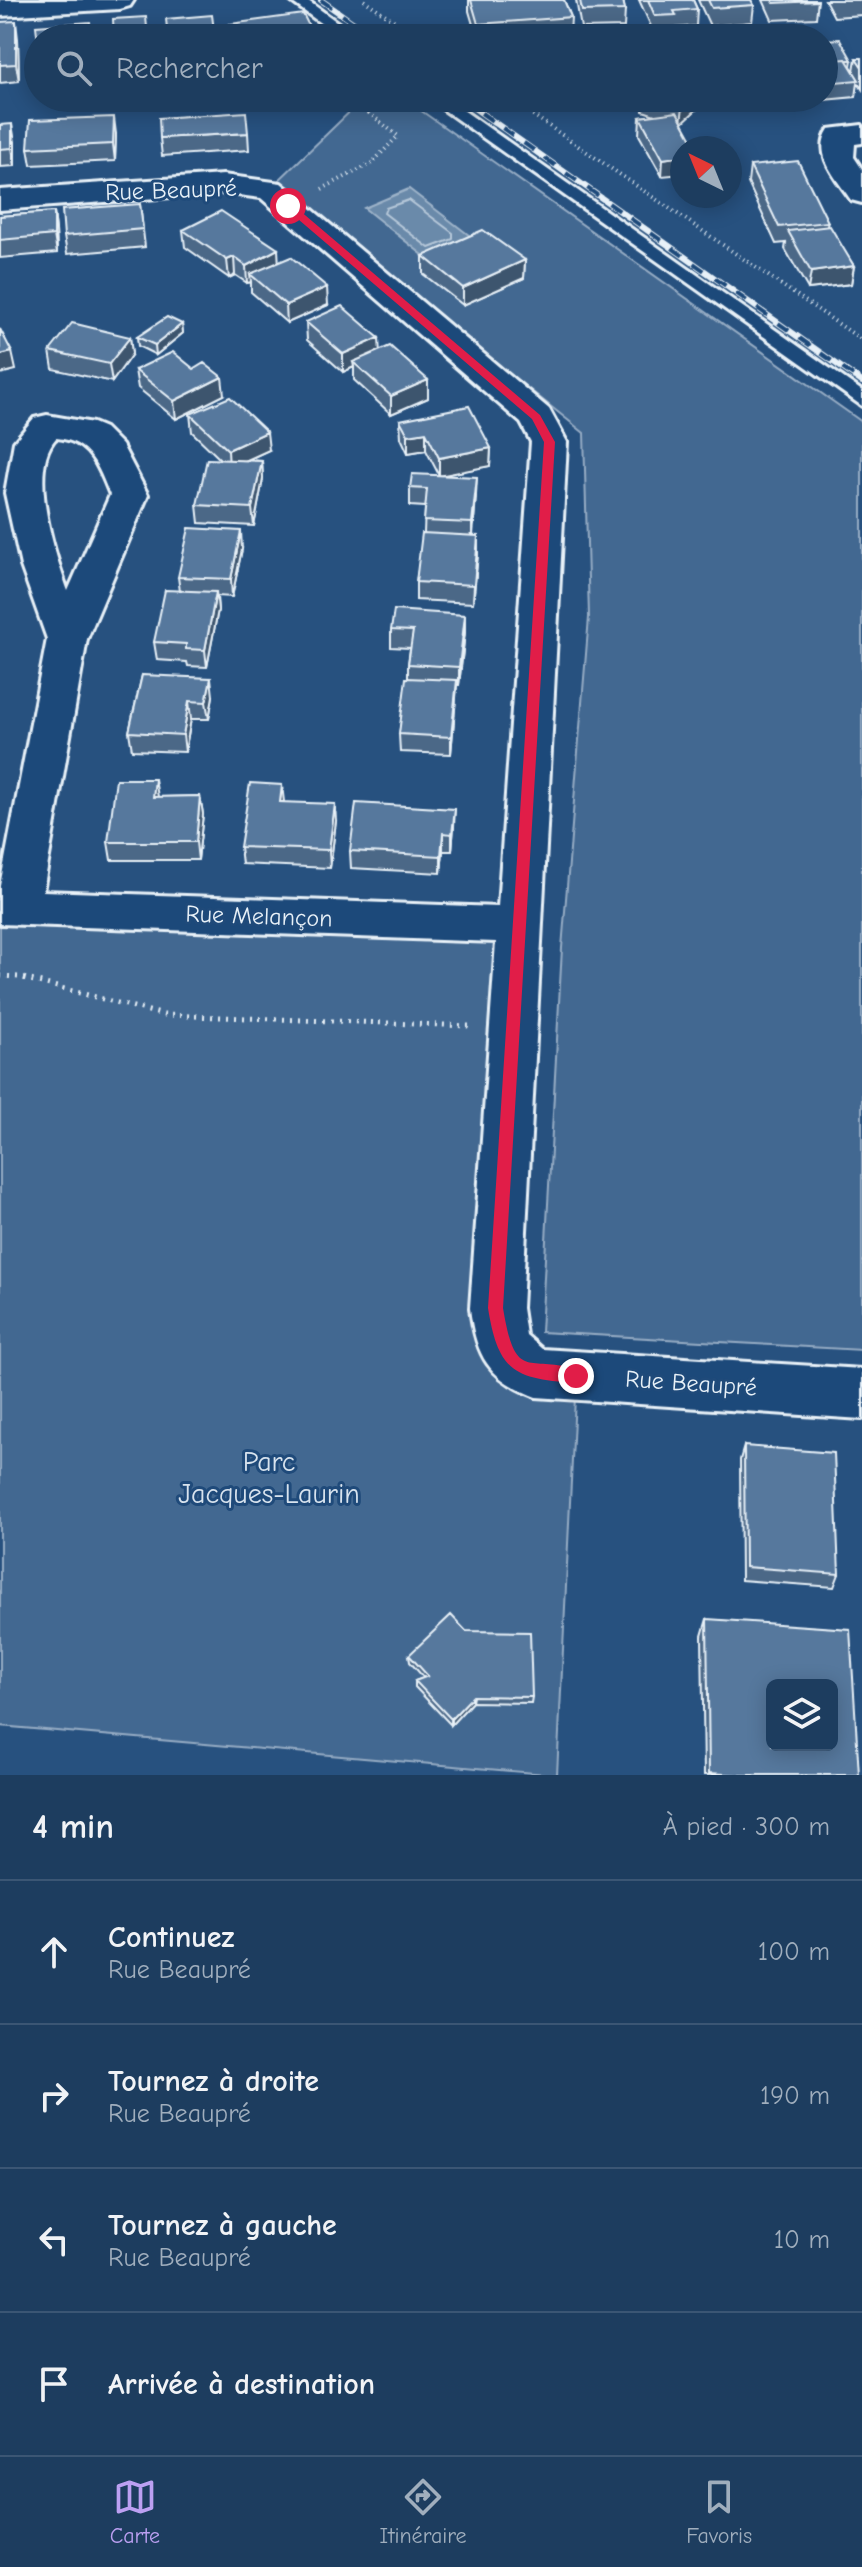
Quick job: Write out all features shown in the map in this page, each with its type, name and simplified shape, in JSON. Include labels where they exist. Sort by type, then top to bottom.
[{"type":"street","points":[[0,7],[120,0]]},
{"type":"street","points":[[851,135],[838,157],[862,193]]},
{"type":"street","name":"Rue Beaupré","points":[[0,200],[223,184],[270,190],[536,417],[549,442],[517,925],[496,1308],[501,1342],[514,1363],[536,1373],[862,1394]]},
{"type":"street","points":[[9,908],[67,639],[129,495],[108,447],[73,427],[47,426],[32,442],[24,493],[40,566],[67,639]]},
{"type":"street","name":"Rue Melançon","points":[[9,908],[517,925]]},
{"type":"lane","points":[[297,0],[331,24]]},
{"type":"lane","points":[[455,112],[862,400]]},
{"type":"path","points":[[364,0],[399,24]]},
{"type":"path","points":[[288,206],[372,163],[398,136],[369,112]]},
{"type":"path","points":[[528,112],[862,340]]},
{"type":"path","points":[[0,976],[19,977],[164,1015],[511,1027]]},
{"type":"green space","points":[[350,112],[423,112],[862,422],[862,1350],[541,1332],[562,948],[589,617],[584,433],[274,185]]},
{"type":"green space","name":"Parc Jacques-Laurin","points":[[0,908],[517,925],[497,1317],[576,1376],[557,1775],[0,1726]]},
{"type":"water","points":[[409,189],[474,239],[428,259],[364,208]]},
{"type":"building","points":[[471,0],[564,0],[571,17],[478,24]]},
{"type":"building","points":[[580,0],[623,0],[625,10],[582,11]]},
{"type":"building","points":[[648,0],[693,0],[697,9],[674,11],[676,15],[655,16]]},
{"type":"building","points":[[708,0],[751,0],[754,5],[712,8]]},
{"type":"building","points":[[772,0],[818,0],[818,1],[774,3]]},
{"type":"building","points":[[303,14],[308,24],[230,24]]},
{"type":"building","points":[[212,15],[213,24],[167,24],[166,19]]},
{"type":"building","points":[[146,17],[147,24],[113,24],[113,19]]},
{"type":"building","points":[[16,21],[16,64],[0,65],[0,22]]},
{"type":"building","points":[[840,39],[852,60],[838,60]]},
{"type":"building","points":[[846,59],[859,80],[838,82],[838,60]]},
{"type":"building","points":[[246,112],[248,133],[160,138],[159,118]]},
{"type":"building","points":[[677,112],[690,136],[670,136],[670,158],[663,159],[640,117]]},
{"type":"building","points":[[114,117],[113,144],[28,148],[30,120]]},
{"type":"building","points":[[12,124],[12,148],[0,149],[0,125]]},
{"type":"building","points":[[798,161],[828,222],[779,227],[750,166]]},
{"type":"building","points":[[140,204],[143,229],[64,236],[62,210]]},
{"type":"building","points":[[221,211],[278,249],[246,266],[234,257],[227,260],[183,230]]},
{"type":"building","points":[[54,212],[54,235],[0,240],[0,216]]},
{"type":"building","points":[[830,226],[854,266],[811,272],[788,231]]},
{"type":"building","points":[[483,230],[525,260],[463,288],[423,256]]},
{"type":"building","points":[[291,257],[327,287],[286,305],[250,274]]},
{"type":"building","points":[[342,306],[379,338],[343,354],[306,322]]},
{"type":"building","points":[[167,317],[182,324],[155,345],[137,337]]},
{"type":"building","points":[[72,323],[130,337],[109,364],[50,351]]},
{"type":"building","points":[[0,329],[12,352],[0,355]]},
{"type":"building","points":[[390,346],[428,380],[391,396],[353,362]]},
{"type":"building","points":[[173,352],[194,369],[204,363],[222,377],[174,401],[135,370]]},
{"type":"building","points":[[230,397],[267,432],[228,450],[190,414]]},
{"type":"building","points":[[469,406],[491,448],[439,458],[426,432],[408,435],[400,420]]},
{"type":"building","points":[[207,459],[262,461],[252,508],[197,505]]},
{"type":"building","points":[[412,474],[477,477],[472,523],[424,521],[427,489],[410,488]]},
{"type":"building","points":[[189,528],[241,531],[231,579],[178,577]]},
{"type":"building","points":[[422,533],[478,536],[474,585],[416,582]]},
{"type":"building","points":[[165,590],[216,592],[205,650],[186,649],[186,644],[154,642]]},
{"type":"building","points":[[394,610],[465,615],[459,667],[408,664],[413,631],[391,630]]},
{"type":"building","points":[[142,675],[211,678],[206,702],[189,701],[183,735],[129,732]]},
{"type":"building","points":[[406,678],[457,680],[451,737],[399,734]]},
{"type":"building","points":[[116,779],[155,779],[153,797],[200,796],[196,842],[108,842]]},
{"type":"building","points":[[250,783],[282,785],[280,802],[335,804],[329,850],[240,847]]},
{"type":"building","points":[[356,803],[455,809],[452,834],[443,833],[441,856],[350,851]]},
{"type":"building","points":[[744,1446],[834,1453],[839,1574],[745,1567]]},
{"type":"building","points":[[451,1615],[466,1631],[530,1632],[532,1697],[473,1696],[451,1719],[415,1681],[428,1676],[409,1655]]},
{"type":"building","points":[[707,1619],[850,1629],[859,1775],[709,1773]]},
{"type":"railway","points":[[321,0],[355,24]]},
{"type":"railway","points":[[480,112],[862,382]]},
{"type":"route","points":[[288,206],[536,417],[549,442],[517,925],[496,1308],[501,1342],[514,1363],[536,1373],[576,1376]]}]
